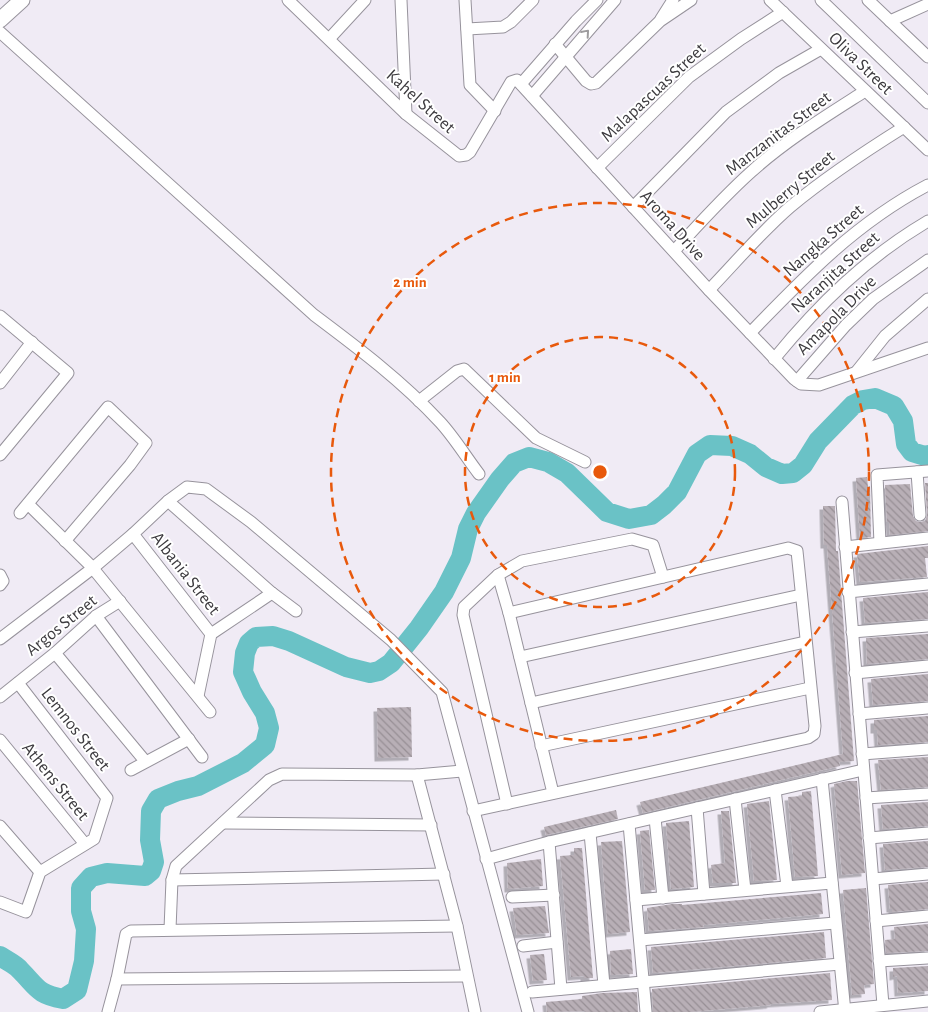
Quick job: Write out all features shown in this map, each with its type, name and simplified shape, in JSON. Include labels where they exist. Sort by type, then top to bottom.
[{"type":"street","points":[[0,20],[22,0]]},
{"type":"street","points":[[329,39],[365,0]]},
{"type":"street","points":[[401,0],[406,114]]},
{"type":"street","points":[[465,0],[470,85],[495,111]]},
{"type":"street","points":[[467,29],[503,27],[511,22],[533,0]]},
{"type":"street","name":"Kahel Street","points":[[293,2],[406,114],[453,152],[462,156],[470,152],[511,82],[519,82],[597,0]]},
{"type":"street","points":[[532,96],[615,0]]},
{"type":"street","points":[[660,21],[673,0]]},
{"type":"street","points":[[555,44],[586,81],[591,84],[596,83],[660,21],[692,0]]},
{"type":"street","name":"Oliva Street","points":[[770,0],[928,150]]},
{"type":"street","points":[[821,0],[928,103]]},
{"type":"street","points":[[868,0],[928,58]]},
{"type":"street","points":[[890,21],[928,4]]},
{"type":"street","name":"Malapascuas Street","points":[[597,168],[689,77],[741,39],[783,12]]},
{"type":"street","points":[[0,32],[314,315],[369,357],[419,401],[441,423],[479,474]]},
{"type":"street","points":[[633,206],[726,112],[779,74],[822,49]]},
{"type":"street","name":"Aroma Drive","points":[[519,82],[709,290],[797,381],[809,385],[819,385],[856,371]]},
{"type":"street","name":"Manzanitas Street","points":[[674,251],[751,172],[821,118],[865,91]]},
{"type":"street","name":"Mulberry Street","points":[[709,290],[789,209],[859,156],[904,127]]},
{"type":"street","name":"Nangka Street","points":[[750,333],[831,252],[901,199],[928,185]]},
{"type":"street","name":"Naranjita Street","points":[[774,359],[803,323],[856,271],[900,238],[928,221]]},
{"type":"street","name":"Amapola Drive","points":[[797,381],[846,325],[873,299],[928,260]]},
{"type":"street","points":[[856,371],[884,336],[928,299]]},
{"type":"street","points":[[0,316],[68,373],[0,455]]},
{"type":"street","points":[[0,383],[32,342]]},
{"type":"street","points":[[856,371],[928,348]]},
{"type":"street","points":[[419,401],[457,371],[464,369],[536,438],[585,462]]},
{"type":"street","points":[[20,513],[108,407],[146,443],[65,541]]},
{"type":"street","points":[[880,543],[877,475],[923,471],[920,515]]},
{"type":"street","points":[[0,639],[93,568],[168,501],[187,487],[206,489],[251,522],[391,640],[442,692],[528,1012]]},
{"type":"street","points":[[168,501],[272,593],[296,611]]},
{"type":"street","points":[[842,502],[876,921],[886,1007]]},
{"type":"street","points":[[28,504],[93,568],[210,712]]},
{"type":"street","name":"Albania Street","points":[[133,534],[211,634]]},
{"type":"street","points":[[845,546],[928,538]]},
{"type":"street","points":[[508,804],[463,615],[464,607],[498,575],[522,561],[632,539],[652,545],[663,578]]},
{"type":"street","points":[[473,812],[808,738],[814,734],[815,726],[797,551],[788,548],[509,613]]},
{"type":"street","points":[[0,575],[3,581],[0,585]]},
{"type":"street","points":[[498,575],[553,793]]},
{"type":"street","points":[[848,592],[928,584]]},
{"type":"street","points":[[198,696],[211,634],[272,593]]},
{"type":"street","points":[[520,657],[801,595]]},
{"type":"street","name":"Argos Street","points":[[0,697],[55,653],[96,616],[120,601]]},
{"type":"street","points":[[96,616],[202,756]]},
{"type":"street","points":[[852,632],[928,626]]},
{"type":"street","points":[[531,703],[805,642]]},
{"type":"street","points":[[55,653],[145,761]]},
{"type":"street","points":[[855,673],[928,666]]},
{"type":"street","name":"Lemnos Street","points":[[18,683],[107,798],[94,839],[85,844]]},
{"type":"street","points":[[541,746],[810,688]]},
{"type":"street","points":[[859,714],[928,708]]},
{"type":"street","points":[[131,770],[189,739]]},
{"type":"street","name":"Athens Street","points":[[0,740],[85,844]]},
{"type":"street","points":[[862,754],[928,749]]},
{"type":"street","points":[[486,859],[549,842],[863,770]]},
{"type":"street","points":[[170,929],[172,880],[176,866],[269,780],[282,774],[418,775],[462,771]]},
{"type":"street","points":[[418,775],[457,926],[475,1012]]},
{"type":"street","points":[[822,779],[845,1011]]},
{"type":"street","points":[[775,790],[787,886]]},
{"type":"street","points":[[866,798],[928,794]]},
{"type":"street","points":[[735,799],[745,890]]},
{"type":"street","points":[[697,808],[704,894]]},
{"type":"street","points":[[654,818],[663,898]]},
{"type":"street","points":[[222,823],[431,825]]},
{"type":"street","points":[[629,824],[646,1012]]},
{"type":"street","points":[[0,826],[40,872]]},
{"type":"street","points":[[590,833],[604,985]]},
{"type":"street","points":[[869,838],[928,833]]},
{"type":"street","points":[[549,842],[561,989]]},
{"type":"street","points":[[0,902],[26,912],[40,872],[85,844]]},
{"type":"street","points":[[172,880],[444,874]]},
{"type":"street","points":[[873,879],[928,874]]},
{"type":"street","points":[[636,900],[832,883]]},
{"type":"street","points":[[512,897],[554,895]]},
{"type":"street","points":[[876,921],[928,916]]},
{"type":"street","points":[[640,940],[835,923]]},
{"type":"street","points":[[108,1012],[126,934],[130,931],[457,926]]},
{"type":"street","points":[[523,946],[557,942]]},
{"type":"street","points":[[880,961],[928,958]]},
{"type":"street","points":[[532,992],[840,964]]},
{"type":"street","points":[[117,979],[466,976]]},
{"type":"street","points":[[820,1012],[886,1007],[928,1001]]},
{"type":"building","points":[[867,477],[868,487],[870,486],[871,537],[860,538],[856,478]]},
{"type":"building","points":[[925,483],[928,483],[928,531],[890,535],[889,522],[887,522],[885,485],[910,484],[913,516],[916,521],[920,522],[925,521],[927,515]]},
{"type":"building","points":[[823,506],[835,506],[836,551],[838,551],[854,761],[839,762],[840,766],[643,813],[640,802],[843,754],[827,545],[824,545]]},
{"type":"building","points":[[928,546],[928,558],[925,558],[927,577],[860,582],[857,554]]},
{"type":"building","points":[[928,592],[928,619],[865,623],[863,598]]},
{"type":"building","points":[[928,634],[928,659],[867,664],[866,638]]},
{"type":"building","points":[[928,674],[928,701],[873,705],[871,679]]},
{"type":"building","points":[[411,707],[412,757],[378,758],[377,708]]},
{"type":"building","points":[[928,716],[928,742],[878,745],[877,730],[874,730],[874,720]]},
{"type":"building","points":[[928,757],[928,787],[881,790],[878,760]]},
{"type":"building","points":[[857,781],[865,873],[842,875],[834,784]]},
{"type":"building","points":[[811,791],[818,876],[795,877],[788,797],[802,796],[802,792]]},
{"type":"building","points":[[769,801],[777,880],[754,881],[747,804]]},
{"type":"building","points":[[928,802],[928,826],[883,829],[881,805]]},
{"type":"building","points":[[616,810],[618,819],[546,835],[544,827]]},
{"type":"building","points":[[721,811],[729,811],[736,883],[713,883],[711,865],[725,863]]},
{"type":"building","points":[[689,821],[694,887],[671,889],[666,823]]},
{"type":"building","points":[[649,830],[655,890],[645,890],[640,831]]},
{"type":"building","points":[[622,841],[630,932],[608,934],[601,842]]},
{"type":"building","points":[[928,841],[928,867],[885,870],[883,844]]},
{"type":"building","points":[[574,848],[582,848],[593,978],[584,978],[584,976],[571,977],[560,856],[574,855]]},
{"type":"building","points":[[541,859],[543,886],[508,889],[507,863]]},
{"type":"building","points":[[928,882],[928,909],[892,912],[892,909],[890,909],[888,885]]},
{"type":"building","points":[[866,888],[874,984],[864,985],[865,994],[852,995],[843,890]]},
{"type":"building","points":[[821,893],[823,914],[649,931],[647,908],[672,904],[682,905]]},
{"type":"building","points":[[545,906],[549,933],[517,935],[513,908]]},
{"type":"building","points":[[928,924],[928,951],[886,953],[885,940],[895,939],[894,927]]},
{"type":"building","points":[[824,932],[826,958],[653,973],[651,947]]},
{"type":"building","points":[[631,949],[633,974],[611,975],[610,951]]},
{"type":"building","points":[[544,954],[547,980],[533,981],[530,955]]},
{"type":"building","points":[[928,966],[928,991],[898,993],[897,976],[893,977],[893,968]]},
{"type":"building","points":[[830,973],[832,1000],[690,1012],[653,1012],[652,989]]},
{"type":"building","points":[[637,992],[638,1012],[547,1012],[546,1002],[582,999],[582,996],[602,993]]},
{"type":"waterway","points":[[0,956],[16,966],[38,989],[48,995],[63,999],[77,990],[84,961],[86,929],[81,911],[81,888],[91,877],[107,873],[145,876],[151,871],[154,862],[150,840],[151,811],[158,799],[198,786],[243,763],[265,745],[269,728],[265,713],[252,692],[243,672],[245,653],[249,643],[256,637],[273,636],[289,641],[346,667],[370,673],[379,671],[391,663],[419,628],[444,592],[461,558],[468,529],[476,513],[514,463],[529,457],[548,462],[567,473],[607,512],[629,519],[651,515],[664,505],[677,492],[697,454],[710,445],[732,446],[750,454],[766,467],[782,474],[793,473],[803,465],[818,441],[853,405],[863,400],[875,398],[894,406],[903,421],[906,444],[912,452],[925,456],[928,455]]}]
